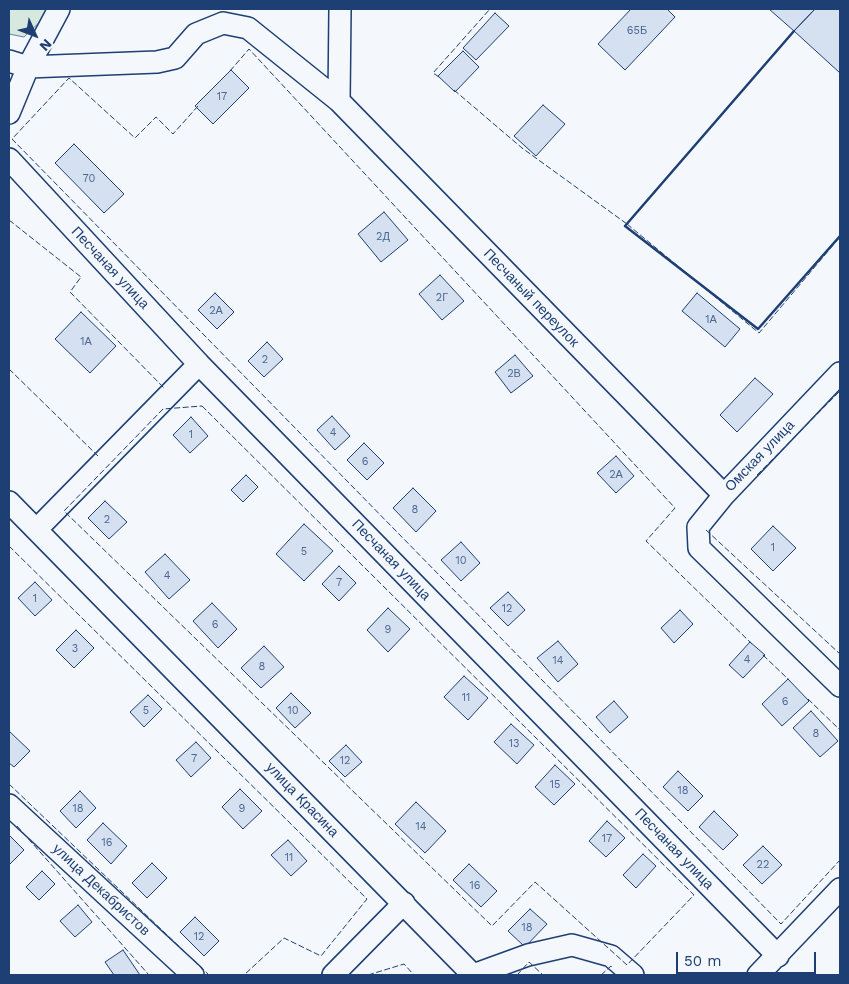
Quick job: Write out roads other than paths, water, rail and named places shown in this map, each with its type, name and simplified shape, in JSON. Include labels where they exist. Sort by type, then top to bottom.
[{"type":"street","points":[[9,113],[18,64],[59,9]]},
{"type":"street","points":[[339,101],[340,9]]},
{"type":"street","name":"Песчаный переулок","points":[[18,64],[157,62],[175,58],[196,34],[223,23],[248,28],[339,101],[724,495]]},
{"type":"street","name":"Песчаная улица","points":[[9,159],[199,364],[778,956]]},
{"type":"street","points":[[37,529],[199,364]]},
{"type":"street","name":"Омская улица","points":[[840,373],[724,495],[698,527],[699,548],[840,686]]},
{"type":"street","name":"улица Красина","points":[[9,502],[473,975],[528,955],[572,945],[611,956],[633,975]]},
{"type":"street","name":"улица Декабристов","points":[[9,805],[193,975]]},
{"type":"street","points":[[758,975],[840,889]]},
{"type":"street","points":[[333,975],[404,903]]}]
